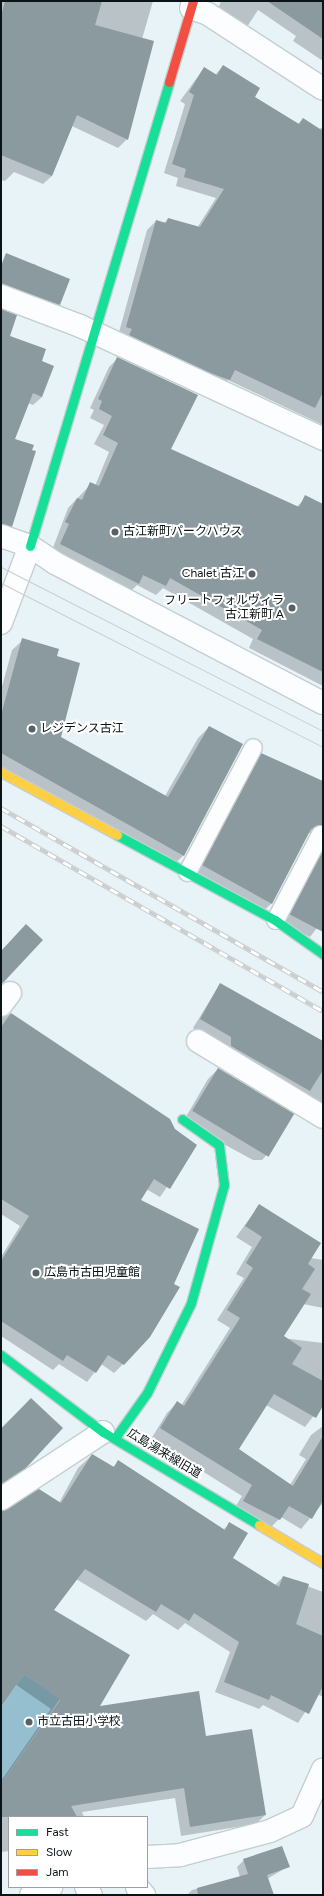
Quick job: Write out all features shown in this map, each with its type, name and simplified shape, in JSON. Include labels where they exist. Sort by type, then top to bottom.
[{"type":"street","points":[[3,611],[30,546],[192,4],[323,89]]},
{"type":"street","points":[[1,296],[94,333],[323,439]]},
{"type":"street","points":[[1,536],[30,546],[55,564],[323,703]]},
{"type":"street","points":[[1,772],[275,920],[323,954]]},
{"type":"street","points":[[198,1041],[323,1117]]},
{"type":"street","points":[[1,1499],[109,1435],[147,1393],[190,1304],[224,1185],[219,1145],[182,1118]]},
{"type":"street","name":"広島湯来線旧道","points":[[1,1355],[109,1435],[323,1562]]},
{"type":"street","points":[[148,1857],[180,1855],[270,1831],[302,1816],[323,1768]]},
{"type":"street","points":[[31,1895],[49,1888]]},
{"type":"lane","points":[[187,872],[253,747]]},
{"type":"lane","points":[[275,920],[320,834]]},
{"type":"water","points":[[24,1674],[60,1699],[1,1784],[1,1707]]},
{"type":"building","points":[[5,1],[102,1],[95,25],[154,41],[128,140],[77,115],[52,176],[1,155],[1,16]]},
{"type":"building","points":[[267,1],[323,1],[323,39]]},
{"type":"building","points":[[223,65],[260,88],[255,97],[299,124],[303,118],[323,131],[323,392],[315,408],[235,370],[230,380],[210,373],[129,335],[132,329],[126,327],[156,220],[166,223],[168,218],[200,227],[224,189],[184,177],[186,169],[172,164],[194,95],[189,92],[204,67],[217,75]]},
{"type":"building","points":[[6,253],[70,279],[60,305],[1,284],[1,266]]},
{"type":"building","points":[[1,309],[17,315],[10,336],[46,349],[42,361],[54,366],[42,397],[33,393],[15,439],[34,445],[32,450],[36,451],[12,527],[1,524]]},
{"type":"building","points":[[117,357],[198,395],[171,449],[299,507],[305,495],[323,504],[323,672],[257,639],[262,630],[170,578],[166,586],[143,575],[139,584],[60,544],[69,524],[65,522],[77,498],[82,500],[90,482],[99,486],[118,443],[103,435],[112,416],[99,409],[102,401],[98,399]]},
{"type":"building","name":"レジデンス古江","points":[[22,638],[59,649],[57,656],[80,663],[61,737],[168,797],[209,726],[243,744],[184,856],[1,753],[1,715]]},
{"type":"building","points":[[261,753],[323,781],[323,825],[311,829],[272,904],[202,865]]},
{"type":"building","points":[[323,850],[323,932],[289,914]]},
{"type":"building","points":[[26,924],[43,940],[1,985],[1,951]]},
{"type":"building","points":[[220,983],[323,1041],[323,1070],[310,1091],[231,1046],[231,1037],[200,1019]]},
{"type":"building","points":[[11,1013],[170,1119],[175,1129],[197,1145],[170,1189],[154,1179],[141,1200],[199,1229],[174,1284],[180,1287],[150,1337],[124,1365],[108,1355],[96,1373],[67,1355],[63,1361],[1,1321],[1,1261],[29,1216],[1,1199],[1,1027]]},
{"type":"building","points":[[218,1068],[294,1114],[269,1157],[192,1111]]},
{"type":"building","points":[[259,1204],[321,1243],[308,1264],[315,1269],[302,1289],[311,1294],[284,1336],[302,1348],[292,1364],[323,1381],[323,1406],[316,1418],[274,1394],[239,1449],[293,1486],[323,1436],[323,1500],[312,1519],[289,1506],[280,1520],[243,1501],[252,1485],[160,1428],[177,1401],[184,1406],[240,1318],[227,1310],[253,1268],[246,1263],[262,1237],[245,1226]]},
{"type":"building","points":[[31,1398],[63,1428],[25,1469],[1,1484],[1,1429]]},
{"type":"building","points":[[92,1454],[114,1467],[118,1460],[225,1530],[229,1522],[248,1533],[233,1558],[279,1587],[283,1576],[309,1584],[296,1624],[323,1636],[323,1686],[309,1714],[271,1695],[269,1700],[224,1682],[239,1642],[194,1613],[189,1621],[161,1604],[156,1612],[85,1569],[54,1610],[130,1655],[100,1706],[199,1691],[206,1736],[252,1729],[266,1815],[190,1827],[184,1788],[71,1806],[76,1816],[1,1817],[1,1784],[60,1700],[24,1674],[1,1707],[1,1511],[39,1489],[61,1503]]},
{"type":"building","points":[[282,1846],[290,1867],[267,1875],[274,1895],[198,1895],[197,1888],[248,1874],[243,1859]]},
{"type":"tram line","points":[[1,567],[323,731]]},
{"type":"tram line","points":[[1,583],[323,747]]},
{"type":"railway","points":[[1,808],[323,992]]},
{"type":"railway","points":[[1,826],[323,1011]]},
{"type":"traffic: fast","points":[[30,546],[169,82]]},
{"type":"traffic: fast","points":[[117,835],[275,920],[323,954]]},
{"type":"traffic: fast","points":[[115,1438],[147,1393],[191,1303],[224,1185],[219,1145],[182,1119]]},
{"type":"traffic: fast","points":[[1,1355],[103,1432],[259,1525]]},
{"type":"traffic: slow","points":[[1,772],[117,835]]},
{"type":"traffic: slow","points":[[259,1525],[323,1563]]},
{"type":"traffic: jam","points":[[169,82],[193,1]]},
{"type":"place","name":"古江新町パークハウス","points":[[115,532]]},
{"type":"place","name":"Chalet 古江","points":[[252,574]]},
{"type":"place","name":"フリートフォルヴィラ 古江新町 A","points":[[292,608]]},
{"type":"place","name":"レジデンス古江","points":[[32,729]]},
{"type":"place","name":"広島市古田児童館","points":[[36,1273]]},
{"type":"place","name":"市立古田小学校","points":[[29,1722]]}]
